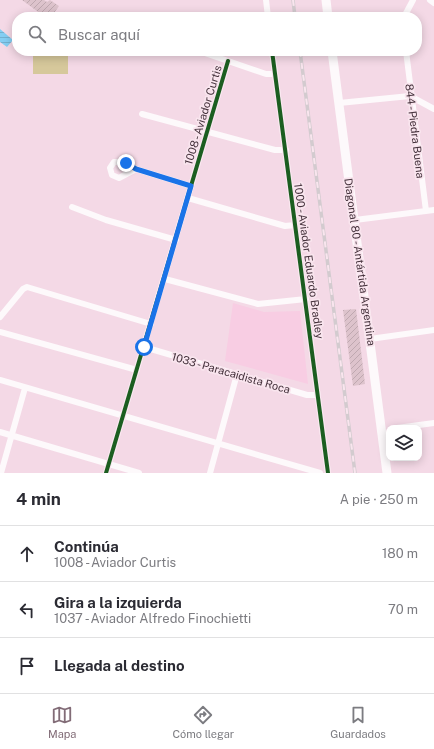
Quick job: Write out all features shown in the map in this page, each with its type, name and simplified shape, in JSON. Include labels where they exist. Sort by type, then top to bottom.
[{"type":"main road","points":[[326,0],[327,12]]},
{"type":"main road","name":"Diagonal 80 - Antártida Argentina","points":[[333,56],[370,339],[385,430],[387,473]]},
{"type":"street","points":[[266,0],[267,12]]},
{"type":"street","points":[[407,12],[413,0]]},
{"type":"street","points":[[430,0],[434,2]]},
{"type":"street","points":[[214,56],[266,74],[275,74]]},
{"type":"street","name":"1000 - Aviador Eduardo Bradley","points":[[273,56],[306,299],[327,473]]},
{"type":"street","name":"844 - Piedra Buena","points":[[406,56],[410,96],[426,211]]},
{"type":"street","name":"1008 - Aviador Curtis","points":[[106,473],[165,279],[228,61]]},
{"type":"street","points":[[339,103],[410,96],[434,109]]},
{"type":"street","points":[[142,114],[275,150],[286,150]]},
{"type":"street","points":[[136,169],[191,186]]},
{"type":"street","points":[[188,198],[285,226],[295,225]]},
{"type":"street","points":[[72,207],[106,220],[176,240]]},
{"type":"street","points":[[354,220],[434,210]]},
{"type":"street","points":[[165,279],[258,304],[306,299]]},
{"type":"street","points":[[0,317],[23,289],[27,287],[151,324]]},
{"type":"street","points":[[370,339],[434,330]]},
{"type":"street","points":[[0,332],[137,370]]},
{"type":"street","name":"1033 - Paracaidista Roca","points":[[144,347],[307,395],[318,395]]},
{"type":"street","points":[[210,473],[237,374]]},
{"type":"street","points":[[0,380],[320,473]]},
{"type":"street","points":[[0,473],[26,388]]},
{"type":"street","points":[[419,425],[434,423]]},
{"type":"street","points":[[0,432],[139,473]]},
{"type":"shaded area","points":[[33,56],[68,56],[68,74],[33,74]]},
{"type":"shaded area","points":[[233,303],[264,312],[300,311],[308,384],[225,361]]},
{"type":"water","points":[[0,29],[12,39],[12,41],[7,47],[0,42]]},
{"type":"building","points":[[22,0],[44,0],[47,2],[50,0],[59,6],[55,12],[38,12]]},
{"type":"building","points":[[356,309],[365,384],[353,386],[343,310]]},
{"type":"railway","points":[[293,0],[294,12]]},
{"type":"railway","points":[[301,56],[355,473]]},
{"type":"cycle path","points":[[273,56],[328,473]]},
{"type":"cycle path","points":[[106,473],[228,61]]},
{"type":"route","points":[[126,163],[136,169],[191,186],[144,347]]}]
